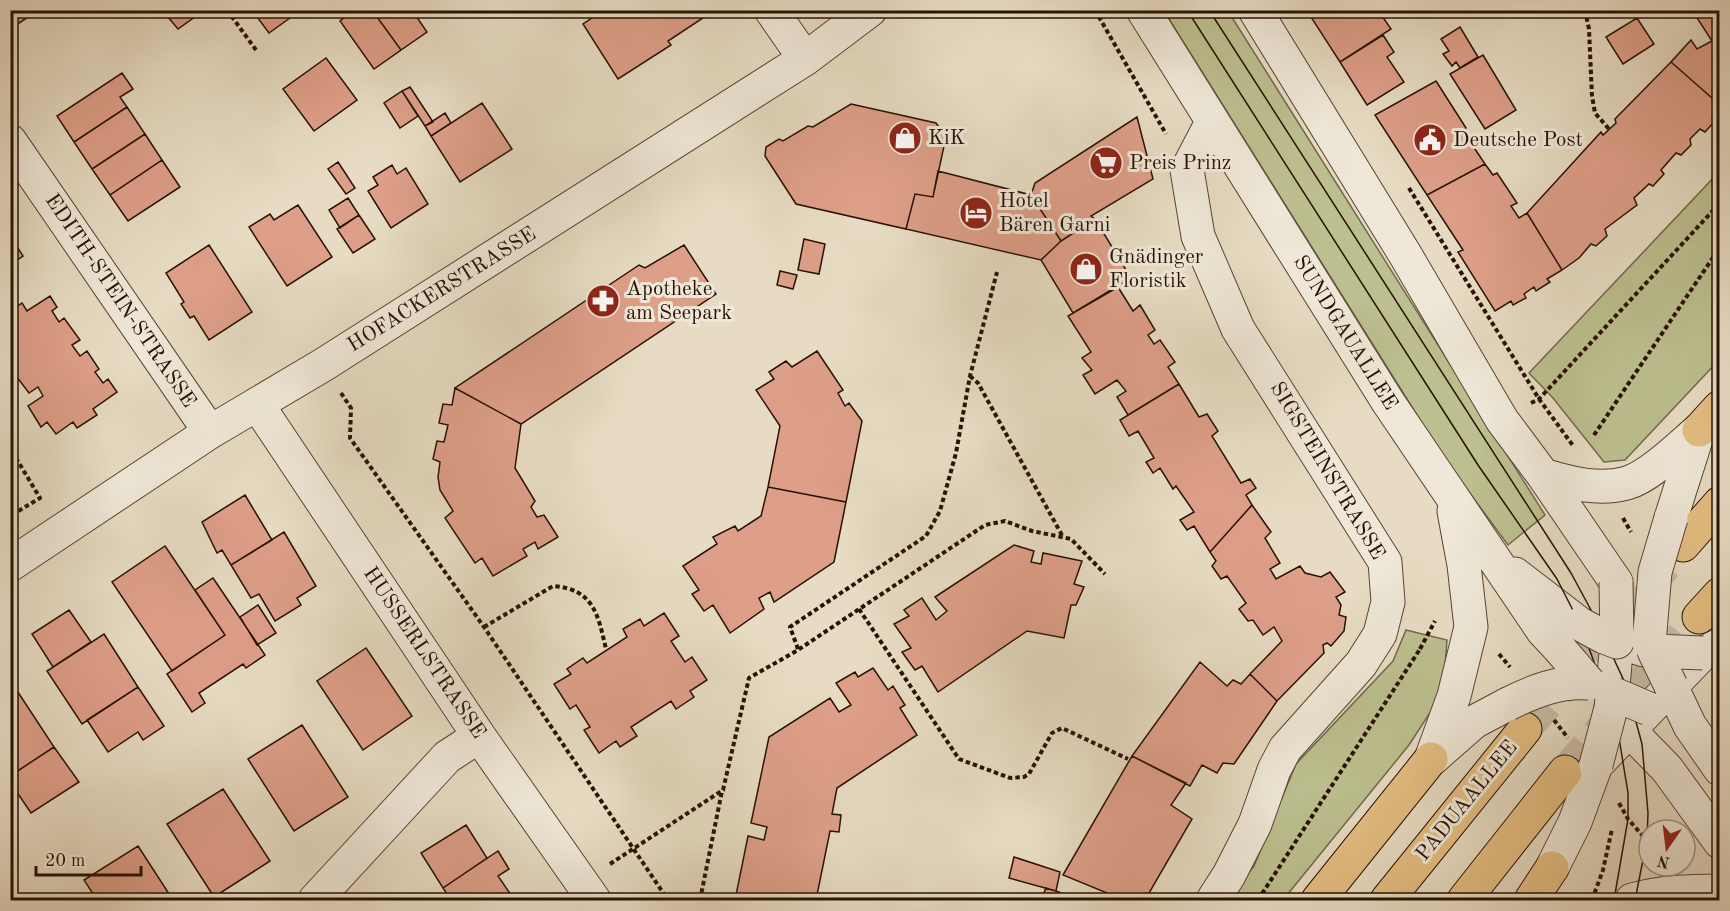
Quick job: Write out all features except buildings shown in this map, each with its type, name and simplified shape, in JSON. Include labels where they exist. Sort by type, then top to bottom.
[{"type":"highway","points":[[1677,531],[1719,503]]},
{"type":"highway","name":"PADUAALLEE","points":[[1387,900],[1516,716]]},
{"type":"highway","points":[[1318,900],[1431,759]]},
{"type":"highway","points":[[1464,900],[1580,768]]},
{"type":"highway","points":[[1531,900],[1552,868]]},
{"type":"street","points":[[771,10],[805,59]]},
{"type":"street","name":"HOFACKERSTRASSE","points":[[13,557],[805,59],[870,10]]},
{"type":"street","name":"SUNDGAUALLEE","points":[[1143,10],[1388,402],[1451,497],[1490,554],[1569,636]]},
{"type":"street","points":[[1255,10],[1394,237],[1502,420],[1543,475],[1616,582],[1651,649]]},
{"type":"street","points":[[1187,170],[1212,122]]},
{"type":"street","name":"EDITH-STEIN-STRASSE","points":[[10,141],[210,432]]},
{"type":"street","name":"SIGSTEINSTRASSE","points":[[1187,170],[1198,236],[1238,329],[1385,562],[1388,602],[1380,634],[1361,664],[1285,749],[1274,770],[1255,825],[1213,900]]},
{"type":"street","name":"HUSSERLSTRASSE","points":[[257,404],[479,736],[588,892]]},
{"type":"street","points":[[1543,475],[1576,484],[1602,486],[1628,483],[1655,467],[1709,418]]},
{"type":"street","points":[[1646,711],[1655,572],[1677,531],[1709,418]]},
{"type":"street","points":[[1431,759],[1454,696],[1471,627],[1464,565],[1451,497]]},
{"type":"street","points":[[1616,582],[1617,642],[1667,769],[1719,842]]},
{"type":"street","points":[[1569,636],[1604,638],[1651,649],[1711,649]]},
{"type":"street","points":[[1569,636],[1646,711],[1719,769]]},
{"type":"street","points":[[1552,868],[1575,822],[1580,768],[1646,711],[1711,649]]},
{"type":"street","points":[[1431,759],[1474,722],[1516,716],[1532,693],[1560,684],[1646,711]]},
{"type":"street","points":[[315,900],[447,757],[479,736]]},
{"type":"street","points":[[1632,900],[1661,893],[1719,891]]},
{"type":"path","points":[[227,10],[256,50]]},
{"type":"path","points":[[1095,10],[1187,170]]},
{"type":"path","points":[[1585,10],[1589,29],[1595,113],[1609,129]]},
{"type":"path","points":[[1403,180],[1539,399]]},
{"type":"path","points":[[1502,420],[1539,399],[1719,203]]},
{"type":"path","points":[[1594,435],[1719,247]]},
{"type":"path","points":[[798,650],[790,627],[927,536],[940,511],[956,453],[970,376],[997,272]]},
{"type":"path","points":[[322,364],[351,408],[350,438],[484,627],[668,900]]},
{"type":"path","points":[[970,376],[978,382],[1064,537]]},
{"type":"path","points":[[10,444],[40,498],[10,516]]},
{"type":"path","points":[[700,900],[749,678],[798,650],[985,525],[1005,521],[1032,531],[1071,539],[1105,574]]},
{"type":"path","points":[[484,627],[553,586],[563,587],[579,591],[591,603],[598,614],[606,649]]},
{"type":"path","points":[[859,609],[959,759],[1010,778],[1024,777],[1029,774],[1052,733],[1062,728],[1128,759]]},
{"type":"path","points":[[1416,655],[1439,612]]},
{"type":"path","points":[[1257,900],[1420,649]]},
{"type":"path","points":[[588,892],[633,848],[723,790]]},
{"type":"path","points":[[1616,813],[1618,802],[1637,829]]},
{"type":"path","points":[[1592,900],[1603,870],[1613,825]]},
{"type":"green space","points":[[1164,11],[1228,11],[1545,515],[1508,545],[1444,458]]},
{"type":"green space","points":[[1719,172],[1719,360],[1625,460],[1604,462],[1553,398],[1529,373]]},
{"type":"green space","points":[[1406,630],[1447,640],[1444,678],[1437,702],[1409,745],[1283,900],[1227,900],[1254,866],[1296,764],[1393,661]]},
{"type":"tunnel","points":[[1525,729],[1666,565]]},
{"type":"tunnel","points":[[1565,772],[1699,617]]},
{"type":"tram line","points":[[1187,10],[1478,465],[1557,579],[1580,624],[1611,708],[1619,738],[1628,793],[1628,819],[1614,900]]},
{"type":"tram line","points":[[1209,10],[1571,573],[1591,610],[1626,685],[1642,744],[1648,813],[1647,840],[1635,900]]},
{"type":"place","name":"KiK","points":[[905,138]]},
{"type":"place","name":"Deutsche Post","points":[[1430,140]]},
{"type":"place","name":"Preis Prinz","points":[[1106,163]]},
{"type":"place","name":"Hotel Bären Garni","points":[[976,213]]},
{"type":"place","name":"Gnädinger Floristik","points":[[1086,269]]},
{"type":"place","name":"Apotheke am Seepark","points":[[603,301]]}]
